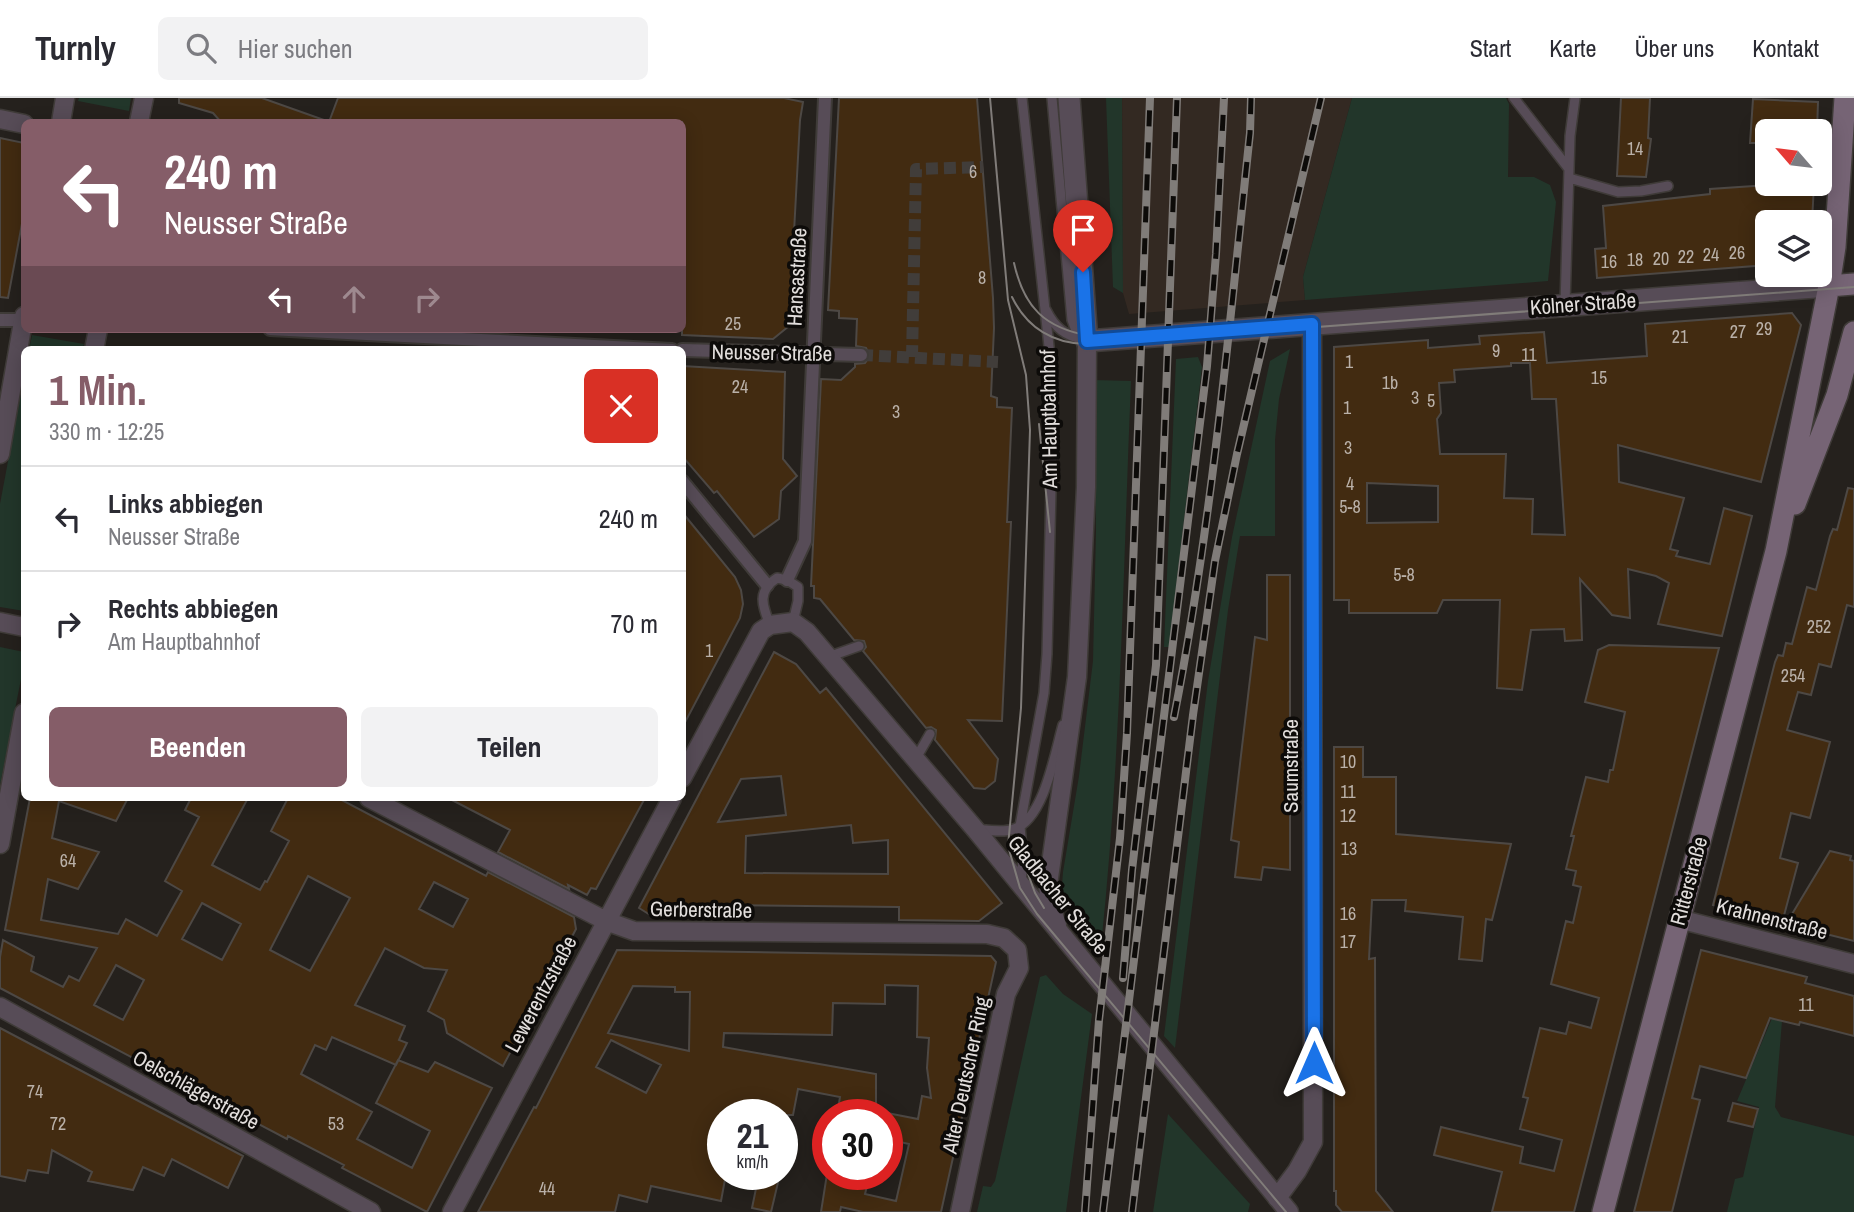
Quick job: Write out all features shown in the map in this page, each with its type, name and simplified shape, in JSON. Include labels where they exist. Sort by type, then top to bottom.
[{"type":"main road","name":"Ritterstraße","points":[[1832,266],[1844,98]]},
{"type":"main road","name":"Kölner Straße","points":[[1832,286],[1854,284]]},
{"type":"main road","name":"Ritterstraße","points":[[1604,1212],[1776,551],[1829,287]]},
{"type":"main road","name":"Ritterstraße","points":[[1776,551],[1820,444],[1854,332]]},
{"type":"street","points":[[62,119],[65,98]]},
{"type":"street","points":[[140,119],[144,98]]},
{"type":"street","name":"Hansastraße","points":[[788,580],[805,541],[825,98]]},
{"type":"street","name":"Am Hauptbahnhof","points":[[1061,936],[1050,905],[1048,885],[1077,677],[1088,425],[1087,341],[1069,98]]},
{"type":"street","points":[[0,119],[21,123]]},
{"type":"street","name":"Kölner Straße","points":[[1312,324],[1815,287]]},
{"type":"street","points":[[0,320],[21,318]]},
{"type":"street","points":[[1087,341],[1312,324]]},
{"type":"street","name":"Saumstraße","points":[[1277,1198],[1297,1171],[1313,1142],[1312,324]]},
{"type":"street","points":[[0,454],[3,420],[21,333]]},
{"type":"street","points":[[338,333],[558,346]]},
{"type":"street","name":"Neusser Straße","points":[[686,350],[861,355]]},
{"type":"street","points":[[686,486],[767,585]]},
{"type":"street","points":[[0,622],[21,626]]},
{"type":"street","points":[[686,771],[761,631],[781,623]]},
{"type":"street","name":"Gladbacher Straße","points":[[781,623],[807,632],[975,829],[1289,1212]]},
{"type":"street","points":[[0,845],[21,730]]},
{"type":"street","name":"Gerberstraße","points":[[375,801],[606,921],[634,931],[987,934],[1004,938],[1017,950]]},
{"type":"street","name":"Lewerentzstraße","points":[[452,1212],[670,801]]},
{"type":"street","name":"Krahnenstraße","points":[[1679,919],[1854,964]]},
{"type":"street","name":"Alter Deutscher Ring","points":[[960,1212],[1006,994],[1018,968],[1017,950]]},
{"type":"street","name":"Oelschlägerstraße","points":[[0,1007],[371,1212]]},
{"type":"lane","name":"Am Hauptbahnhof","points":[[1021,886],[1023,859],[1020,826],[1044,693],[1049,616],[1053,408],[1022,98]]},
{"type":"lane","name":"Am Hauptbahnhof","points":[[1052,98],[1072,320],[1075,328],[1087,341]]},
{"type":"lane","points":[[1514,98],[1569,174],[1618,192],[1668,186]]},
{"type":"lane","points":[[1565,305],[1570,136],[1575,98]]},
{"type":"lane","points":[[1043,303],[1055,326],[1065,334],[1087,341]]},
{"type":"lane","points":[[1049,356],[1052,344],[1064,337],[1087,341]]},
{"type":"lane","points":[[777,578],[788,580],[798,587],[798,601],[781,623],[764,610],[763,595],[767,585],[777,578]]},
{"type":"lane","points":[[828,657],[859,646]]},
{"type":"lane","name":"Am Hauptbahnhof","points":[[1020,826],[1035,809],[1042,795],[1077,677]]},
{"type":"lane","points":[[915,760],[930,734]]},
{"type":"lane","points":[[975,829],[1007,830],[1020,826]]},
{"type":"shaded area","points":[[1122,98],[1352,98],[1303,277],[1305,300],[1129,314],[1123,293]]},
{"type":"green space","points":[[79,98],[131,98],[129,111],[78,101]]},
{"type":"green space","points":[[1106,98],[1122,98],[1123,293],[1113,287]]},
{"type":"green space","points":[[1352,98],[1506,98],[1509,104],[1508,177],[1534,177],[1550,185],[1556,202],[1548,281],[1305,300],[1303,277]]},
{"type":"green space","points":[[32,335],[84,344],[83,346],[30,346]]},
{"type":"green space","points":[[1290,349],[1279,399],[1275,440],[1275,536],[1240,536],[1228,610],[1175,1048],[1164,1036],[1208,681],[1232,537],[1270,361]]},
{"type":"green space","points":[[1198,357],[1202,367],[1169,647],[1164,647],[1176,359]]},
{"type":"green space","points":[[1093,380],[1131,381],[1117,734],[1101,946],[1061,899],[1093,661],[1096,531]]},
{"type":"green space","points":[[21,392],[21,610],[0,607],[0,504]]},
{"type":"green space","points":[[0,647],[21,651],[21,679],[0,785]]},
{"type":"green space","points":[[1046,975],[1063,994],[1092,1014],[1066,1212],[977,1212],[983,1186],[991,1187],[995,1181],[1040,977]]},
{"type":"green space","points":[[1773,1016],[1782,1021],[1775,1107],[1781,1117],[1854,1136],[1854,1212],[1727,1212],[1735,1179],[1743,1177],[1759,1107],[1737,1101]]},
{"type":"green space","points":[[1168,1114],[1250,1204],[1248,1212],[1153,1212]]},
{"type":"building","points":[[179,98],[262,98],[321,119],[218,119],[213,113],[179,103]]},
{"type":"building","points":[[338,98],[784,98],[803,102],[789,326],[773,339],[682,335],[686,333],[686,119],[330,119]]},
{"type":"building","points":[[839,98],[977,98],[993,298],[991,396],[997,398],[997,407],[1012,408],[1007,522],[1011,522],[1002,721],[968,720],[998,759],[995,781],[985,789],[974,788],[935,740],[936,730],[926,728],[863,651],[866,647],[864,641],[854,640],[820,599],[814,598],[814,586],[811,586],[821,379],[841,380],[855,364],[865,363],[870,356],[866,348],[856,346],[857,319],[839,318],[839,311],[828,310]]},
{"type":"building","points":[[1621,98],[1650,98],[1648,138],[1651,139],[1646,177],[1617,176]]},
{"type":"building","points":[[1753,99],[1818,102],[1817,119],[1755,119],[1755,143],[1750,143]]},
{"type":"building","points":[[0,138],[21,142],[21,229],[8,298],[0,297]]},
{"type":"building","points":[[1755,186],[1755,196],[1813,196],[1813,210],[1755,210],[1755,266],[1597,278],[1595,249],[1606,248],[1603,206],[1710,194],[1710,189]]},
{"type":"building","points":[[1792,313],[1801,325],[1761,482],[1618,445],[1619,482],[1684,498],[1670,549],[1678,551],[1676,556],[1710,564],[1724,508],[1752,516],[1722,636],[1658,624],[1669,583],[1656,576],[1628,569],[1630,618],[1612,615],[1580,579],[1582,640],[1565,641],[1564,629],[1531,630],[1522,690],[1497,688],[1500,600],[1443,600],[1437,613],[1349,613],[1349,600],[1334,600],[1334,347],[1428,340],[1428,348],[1480,344],[1479,336],[1544,332],[1547,363],[1647,356],[1645,324]],"holes":[[[1511,363],[1530,363],[1532,399],[1556,399],[1565,535],[1532,534],[1533,499],[1504,498],[1506,454],[1440,454],[1437,419],[1441,413],[1439,383],[1455,382],[1454,370],[1511,366]],[[1367,483],[1438,486],[1438,522],[1367,523]]]},
{"type":"building","points":[[686,366],[785,372],[783,459],[797,476],[781,491],[779,519],[754,537],[717,491],[714,493],[686,461]]},
{"type":"building","points":[[1848,488],[1854,489],[1854,607],[1847,605],[1831,667],[1819,664],[1811,695],[1798,692],[1787,730],[1830,742],[1810,818],[1791,813],[1780,858],[1798,863],[1782,923],[1713,905],[1775,662],[1778,655],[1783,656],[1786,643],[1792,644],[1807,587],[1816,590],[1830,536],[1833,529],[1837,530]]},
{"type":"building","points":[[686,517],[735,577],[743,604],[740,618],[686,720]]},
{"type":"building","points":[[1267,575],[1290,575],[1290,870],[1263,867],[1261,880],[1235,877],[1239,842],[1231,840],[1255,637],[1267,640]]},
{"type":"building","points":[[1609,645],[1719,648],[1574,1212],[1492,1212],[1502,1172],[1434,1155],[1441,1127],[1523,1147],[1520,1163],[1554,1171],[1562,1140],[1520,1129],[1528,1098],[1523,1097],[1540,1028],[1566,1034],[1569,1022],[1591,1028],[1599,998],[1551,984],[1566,921],[1573,923],[1581,887],[1573,885],[1576,871],[1566,869],[1574,836],[1571,836],[1586,777],[1608,782],[1625,712],[1585,702],[1598,650]]},
{"type":"building","points":[[774,652],[796,664],[820,693],[826,688],[1002,903],[979,921],[899,920],[899,907],[722,905],[721,917],[652,916],[639,908]],"holes":[[[781,776],[786,815],[718,822],[741,779]],[[851,825],[853,843],[888,840],[888,874],[745,873],[746,836]]]},
{"type":"building","points":[[1334,747],[1363,747],[1363,777],[1396,777],[1396,834],[1511,844],[1492,920],[1486,919],[1482,961],[1459,959],[1463,917],[1405,911],[1406,900],[1372,900],[1369,959],[1375,958],[1376,1191],[1393,1212],[1342,1212],[1336,1205],[1334,1191]]},
{"type":"building","points":[[29,801],[59,801],[52,838],[99,852],[78,889],[48,879],[41,920],[118,934],[126,919],[157,936],[182,891],[165,881],[199,817],[185,810],[190,801],[246,801],[212,865],[260,890],[289,841],[271,831],[286,801],[344,801],[486,876],[488,872],[574,917],[576,929],[503,1066],[447,1033],[444,1020],[428,1011],[447,970],[424,968],[385,948],[355,1005],[405,1026],[399,1040],[407,1043],[398,1060],[428,1072],[435,1062],[492,1088],[427,1212],[342,1168],[344,1165],[288,1136],[287,1139],[0,988],[3,940],[34,957],[31,971],[63,987],[69,976],[79,981],[97,948],[5,930]],"holes":[[[308,876],[350,898],[310,971],[270,950]],[[434,882],[468,899],[453,927],[419,909]],[[202,903],[241,924],[222,960],[182,939]],[[116,965],[144,980],[123,1020],[94,1005]],[[332,1037],[396,1065],[376,1103],[430,1131],[412,1168],[357,1139],[372,1112],[301,1074],[315,1045],[326,1050]]]},
{"type":"building","points":[[59,801],[126,801],[116,821]]},
{"type":"building","points":[[454,801],[643,801],[596,889],[591,888],[587,895],[568,885],[569,889],[498,852],[510,830]]},
{"type":"building","points":[[1830,851],[1851,856],[1850,860],[1854,861],[1854,941],[1786,924]]},
{"type":"building","points":[[617,950],[991,956],[996,962],[941,1212],[863,1212],[841,1207],[840,1212],[821,1212],[824,1190],[866,1190],[865,1194],[896,1201],[899,1190],[903,1190],[903,1170],[909,1144],[903,1143],[903,1116],[918,1119],[922,1096],[931,1098],[927,1068],[929,1038],[917,1037],[918,986],[885,985],[885,1004],[833,1003],[832,1035],[724,1033],[723,1047],[876,1074],[876,1099],[840,1099],[798,1089],[796,1099],[707,1099],[707,1190],[723,1190],[721,1201],[651,1186],[647,1202],[619,1195],[615,1212],[478,1212],[534,1107],[536,1108]],"holes":[[[633,986],[675,987],[675,992],[690,992],[689,1051],[608,1033]],[[611,1040],[661,1065],[646,1093],[596,1067]]]},
{"type":"building","points":[[1701,950],[1807,977],[1805,983],[1854,996],[1854,1036],[1800,1022],[1799,1025],[1770,1018],[1746,1078],[1700,1066],[1692,1098],[1700,1100],[1672,1212],[1634,1212]]},
{"type":"building","points":[[0,1028],[243,1156],[228,1188],[172,1159],[164,1176],[143,1167],[133,1190],[88,1181],[92,1172],[52,1150],[48,1173],[28,1170],[25,1181],[0,1176]]},
{"type":"building","points":[[1733,1103],[1758,1109],[1753,1127],[1728,1121]]},
{"type":"building","points":[[756,1190],[776,1190],[771,1212],[752,1208]]},
{"type":"tunnel","points":[[912,357],[916,169],[983,167]]},
{"type":"tunnel","points":[[861,355],[998,362]]},
{"type":"tram line","points":[[990,98],[1008,300],[1026,375],[1030,430],[1021,708],[1008,846],[1020,888],[1037,914],[1286,1212]]},
{"type":"tram line","points":[[1014,263],[1024,292],[1039,313],[1061,328],[1090,336]]},
{"type":"tram line","points":[[1012,297],[1025,317],[1043,332],[1063,341],[1087,344],[1854,287]]},
{"type":"tram line","points":[[1039,424],[1050,532]]},
{"type":"tram line","points":[[1023,860],[1035,893],[1044,908]]},
{"type":"railway","points":[[1085,1212],[1099,1020],[1120,838],[1127,733],[1150,98]]},
{"type":"railway","points":[[1123,978],[1132,870],[1156,665],[1177,98]]},
{"type":"railway","points":[[1103,1212],[1207,366],[1224,98]]},
{"type":"railway","points":[[1174,717],[1209,499],[1250,133],[1251,98]]},
{"type":"railway","points":[[1132,1212],[1193,715],[1215,561],[1237,454],[1321,98]]},
{"type":"route","points":[[1083,272],[1087,341],[1312,324],[1314,1063]]}]
